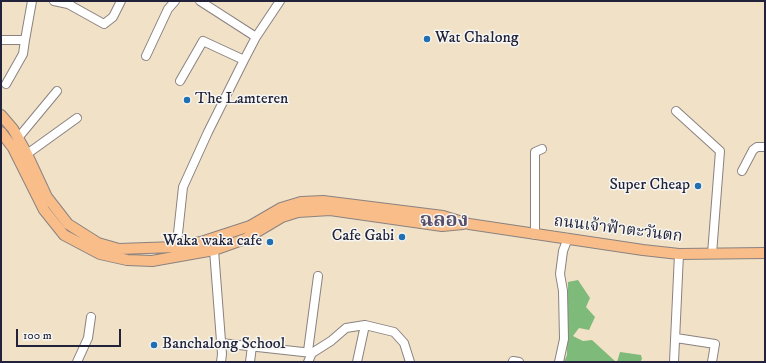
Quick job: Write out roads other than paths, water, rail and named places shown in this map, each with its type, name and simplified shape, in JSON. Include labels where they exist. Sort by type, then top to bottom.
[{"type":"main road","name":"ถนนเจ้าฟ้าตะวันตก","points":[[1,115],[13,128],[47,197],[68,224],[98,243],[119,249],[176,252],[214,250],[245,239],[282,217],[298,212],[330,210],[373,211],[396,209],[443,216],[469,224],[535,235],[568,238],[643,250],[680,254],[765,253]]},
{"type":"main road","name":"ถนนเจ้าฟ้าตะวันตก","points":[[1,132],[13,148],[44,210],[64,235],[100,254],[127,260],[152,261],[201,242],[250,226],[281,208],[301,202],[324,201],[373,211],[393,219],[442,226],[469,224]]},
{"type":"main road","points":[[393,219],[396,209]]},
{"type":"street","points":[[6,84],[23,54],[32,1]]},
{"type":"street","points":[[54,1],[69,3],[104,24],[114,17],[120,1]]},
{"type":"street","points":[[146,56],[168,9],[174,1]]},
{"type":"street","points":[[176,252],[183,187],[208,132],[244,60],[256,37],[280,1]]},
{"type":"street","points":[[205,2],[256,37]]},
{"type":"street","points":[[1,40],[25,40]]},
{"type":"street","points":[[180,82],[202,41],[244,60]]},
{"type":"street","points":[[18,138],[56,91]]},
{"type":"street","points":[[676,111],[720,151],[712,254]]},
{"type":"street","points":[[27,154],[77,118]]},
{"type":"street","points":[[742,171],[753,150],[757,147],[765,147]]},
{"type":"street","points":[[535,235],[535,152],[542,149]]},
{"type":"street","points":[[559,362],[564,339],[563,291],[560,274],[563,251],[568,238]]},
{"type":"street","points":[[214,250],[221,362]]},
{"type":"street","points":[[674,362],[680,254]]},
{"type":"street","points":[[308,362],[318,276]]},
{"type":"street","points":[[77,362],[88,338],[91,317]]},
{"type":"street","points":[[221,343],[310,352],[330,341],[346,328],[365,325],[394,332],[404,343],[410,362]]},
{"type":"street","points":[[357,362],[365,325]]},
{"type":"street","points":[[676,338],[715,344],[712,362]]},
{"type":"street","points":[[250,362],[252,346]]},
{"type":"place","name":"Wat Chalong","points":[[427,39]]},
{"type":"place","name":"The Lamteren","points":[[187,100]]},
{"type":"place","name":"Super Cheap","points":[[698,186]]},
{"type":"place","name":"Cafe Gabi","points":[[402,237]]},
{"type":"place","name":"Waka waka cafe","points":[[270,242]]},
{"type":"place","name":"Banchalong School","points":[[154,345]]},
{"type":"district","name":"ฉลอง","points":[[444,222]]}]
